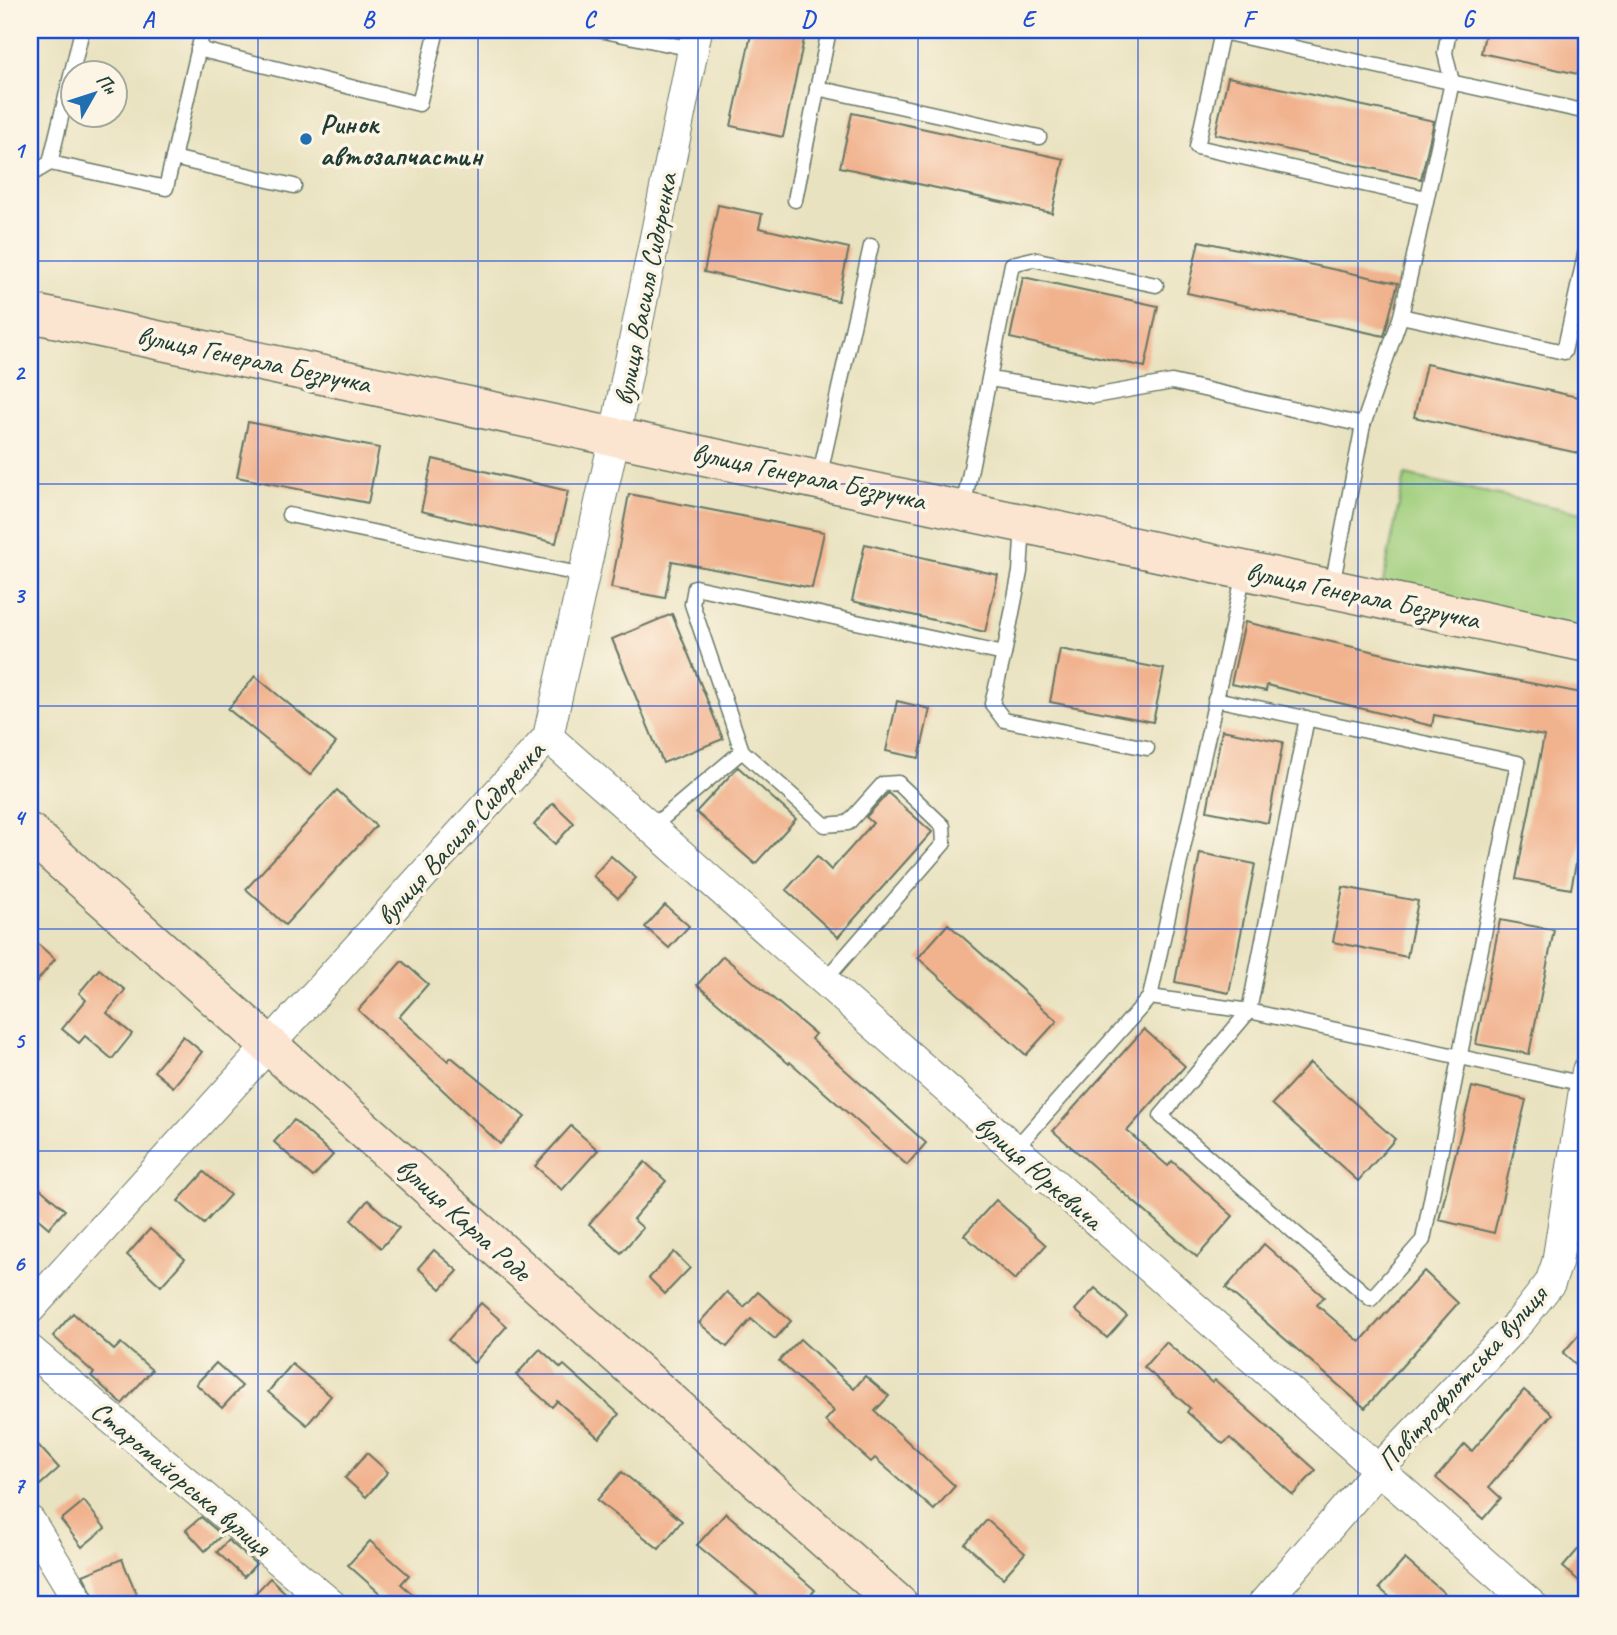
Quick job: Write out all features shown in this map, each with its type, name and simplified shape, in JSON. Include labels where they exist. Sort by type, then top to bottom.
[{"type":"street","name":"вулиця Василя Сидоренка","points":[[30,1309],[548,737],[615,435],[695,39]]},
{"type":"street","name":"вулиця Генерала Безручка","points":[[30,313],[963,508],[1587,643]]},
{"type":"street","name":"вулиця Юркевича","points":[[548,737],[1532,1605]]},
{"type":"street","name":"вулиця Карла Роде","points":[[30,833],[899,1605]]},
{"type":"street","name":"Повітрофлотська вулиця","points":[[1262,1605],[1379,1469],[1521,1320],[1550,1283],[1576,1207],[1586,1078]]},
{"type":"street","name":"Старомайорська вулиця","points":[[30,1350],[332,1605]]},
{"type":"street","points":[[30,1521],[81,1605]]},
{"type":"lane","points":[[50,163],[82,30]]},
{"type":"lane","points":[[30,175],[50,163],[166,188],[203,30]]},
{"type":"lane","points":[[198,49],[419,104],[437,30]]},
{"type":"lane","points":[[599,30],[695,39]]},
{"type":"lane","points":[[795,200],[828,30]]},
{"type":"lane","points":[[1332,588],[1363,425],[1401,316],[1452,82],[1445,53],[1449,30]]},
{"type":"lane","points":[[1426,198],[1197,147],[1222,32],[1587,113]]},
{"type":"lane","points":[[817,88],[1039,137]]},
{"type":"lane","points":[[173,158],[294,186]]},
{"type":"lane","points":[[819,478],[871,246]]},
{"type":"lane","points":[[1401,316],[1564,352],[1587,246]]},
{"type":"lane","points":[[963,508],[1012,264],[1033,259],[1156,285]]},
{"type":"lane","points":[[990,379],[1094,396],[1172,382],[1363,425]]},
{"type":"lane","points":[[289,515],[584,575]]},
{"type":"lane","points":[[1024,522],[1020,572],[992,704],[1003,720],[1147,748]]},
{"type":"lane","points":[[1014,1150],[1150,997],[1245,570]]},
{"type":"lane","points":[[824,981],[944,842],[943,826],[898,783],[883,784],[848,823],[825,825],[742,751],[692,604],[695,587],[1004,654]]},
{"type":"lane","points":[[1215,699],[1307,718],[1518,763],[1423,1240],[1371,1299],[1161,1116],[1249,1011],[1307,718]]},
{"type":"lane","points":[[651,828],[742,751]]},
{"type":"lane","points":[[1150,997],[1249,1011],[1459,1058],[1586,1078]]},
{"type":"green space","points":[[1405,475],[1587,514],[1587,631],[1382,587]]},
{"type":"building","points":[[752,30],[806,30],[783,137],[731,126]]},
{"type":"building","points":[[1486,30],[1587,30],[1587,76],[1481,53]]},
{"type":"building","points":[[1228,77],[1434,121],[1421,179],[1215,134]]},
{"type":"building","points":[[852,113],[1064,159],[1052,213],[840,167]]},
{"type":"building","points":[[718,205],[762,214],[759,228],[849,248],[838,301],[704,272]]},
{"type":"building","points":[[1199,241],[1398,283],[1384,336],[1187,293]]},
{"type":"building","points":[[1023,277],[1158,306],[1145,367],[1010,338]]},
{"type":"building","points":[[1426,364],[1587,399],[1587,455],[1414,417]]},
{"type":"building","points":[[248,422],[379,448],[368,503],[237,477]]},
{"type":"building","points":[[433,459],[568,491],[556,543],[421,511]]},
{"type":"building","points":[[629,494],[824,532],[812,588],[672,561],[665,598],[611,588]]},
{"type":"building","points":[[865,544],[998,575],[985,632],[852,601]]},
{"type":"building","points":[[672,614],[723,739],[663,763],[612,639]]},
{"type":"building","points":[[1245,622],[1410,660],[1587,694],[1587,807],[1571,889],[1516,879],[1544,736],[1434,715],[1432,726],[1267,685],[1266,691],[1231,684]]},
{"type":"building","points":[[1060,649],[1164,669],[1153,722],[1050,702]]},
{"type":"building","points":[[255,676],[336,743],[310,775],[228,709]]},
{"type":"building","points":[[897,701],[930,709],[919,758],[886,751]]},
{"type":"building","points":[[1222,730],[1283,742],[1268,823],[1207,811]]},
{"type":"building","points":[[738,767],[796,819],[755,864],[696,812]]},
{"type":"building","points":[[337,790],[376,826],[285,925],[246,889]]},
{"type":"building","points":[[888,793],[932,832],[838,937],[786,890],[817,856],[831,870],[873,823],[866,817]]},
{"type":"building","points":[[553,803],[574,823],[555,844],[534,825]]},
{"type":"building","points":[[1200,853],[1255,864],[1229,993],[1175,982]]},
{"type":"building","points":[[611,856],[636,878],[618,898],[593,876]]},
{"type":"building","points":[[1343,887],[1418,901],[1407,957],[1333,942]]},
{"type":"building","points":[[665,905],[689,926],[669,948],[645,927]]},
{"type":"building","points":[[1500,920],[1554,930],[1529,1054],[1476,1044]]},
{"type":"building","points":[[948,924],[1057,1021],[1026,1055],[918,958]]},
{"type":"building","points":[[30,937],[55,959],[30,990]]},
{"type":"building","points":[[723,956],[815,1034],[811,1039],[926,1143],[907,1165],[697,985]]},
{"type":"building","points":[[402,961],[428,984],[399,1017],[448,1061],[451,1057],[525,1117],[500,1144],[358,1010]]},
{"type":"building","points":[[99,969],[125,990],[107,1013],[132,1034],[112,1059],[85,1036],[79,1043],[62,1029],[86,1000],[79,993]]},
{"type":"building","points":[[1144,1029],[1185,1066],[1127,1131],[1168,1166],[1172,1161],[1233,1216],[1197,1257],[1053,1131]]},
{"type":"building","points":[[183,1036],[202,1052],[173,1087],[154,1071]]},
{"type":"building","points":[[1310,1063],[1395,1139],[1358,1181],[1272,1104]]},
{"type":"building","points":[[1472,1087],[1526,1100],[1494,1233],[1439,1220]]},
{"type":"building","points":[[294,1120],[333,1155],[313,1177],[274,1142]]},
{"type":"building","points":[[571,1126],[598,1150],[562,1190],[535,1166]]},
{"type":"building","points":[[645,1162],[666,1181],[633,1219],[643,1228],[621,1253],[589,1224]]},
{"type":"building","points":[[204,1172],[230,1195],[204,1224],[178,1201]]},
{"type":"building","points":[[30,1180],[65,1210],[49,1228],[30,1212]]},
{"type":"building","points":[[368,1200],[399,1228],[381,1248],[351,1220]]},
{"type":"building","points":[[996,1200],[1046,1245],[1015,1280],[964,1235]]},
{"type":"building","points":[[150,1229],[185,1259],[161,1286],[127,1255]]},
{"type":"building","points":[[1264,1244],[1324,1297],[1317,1305],[1360,1342],[1424,1271],[1458,1303],[1365,1408],[1226,1288]]},
{"type":"building","points":[[434,1250],[458,1271],[441,1289],[418,1268]]},
{"type":"building","points":[[674,1252],[690,1268],[665,1294],[649,1278]]},
{"type":"building","points":[[1095,1288],[1127,1316],[1107,1338],[1075,1310]]},
{"type":"building","points":[[727,1292],[744,1307],[758,1292],[791,1321],[775,1339],[751,1319],[727,1347],[699,1323]]},
{"type":"building","points":[[481,1303],[507,1326],[474,1363],[448,1340]]},
{"type":"building","points":[[73,1313],[114,1350],[121,1343],[152,1370],[122,1404],[91,1376],[94,1373],[53,1336]]},
{"type":"building","points":[[1587,1325],[1587,1374],[1563,1353]]},
{"type":"building","points":[[800,1339],[854,1389],[865,1376],[889,1396],[875,1411],[955,1486],[934,1510],[875,1458],[871,1462],[825,1421],[834,1411],[779,1361]]},
{"type":"building","points":[[1166,1342],[1212,1383],[1215,1380],[1316,1470],[1293,1495],[1230,1438],[1223,1444],[1187,1412],[1190,1408],[1144,1367]]},
{"type":"building","points":[[540,1349],[561,1368],[564,1365],[619,1414],[599,1438],[557,1401],[552,1407],[516,1375]]},
{"type":"building","points":[[216,1363],[242,1386],[222,1408],[196,1384]]},
{"type":"building","points":[[292,1364],[331,1396],[307,1425],[268,1392]]},
{"type":"building","points":[[1524,1390],[1552,1414],[1489,1487],[1501,1498],[1483,1519],[1436,1478],[1465,1444],[1472,1451]]},
{"type":"building","points":[[30,1436],[59,1468],[40,1485],[30,1473]]},
{"type":"building","points":[[367,1453],[388,1472],[366,1497],[345,1478]]},
{"type":"building","points":[[622,1472],[682,1521],[659,1549],[597,1500]]},
{"type":"building","points":[[84,1501],[105,1528],[82,1547],[61,1520]]},
{"type":"building","points":[[726,1513],[815,1590],[802,1605],[770,1605],[697,1545]]},
{"type":"building","points":[[201,1517],[222,1535],[205,1551],[186,1530]]},
{"type":"building","points":[[987,1520],[1025,1553],[1003,1578],[965,1544]]},
{"type":"building","points":[[1587,1539],[1587,1588],[1563,1567]]},
{"type":"building","points":[[228,1540],[256,1564],[244,1577],[217,1552]]},
{"type":"building","points":[[370,1541],[409,1575],[401,1584],[425,1605],[393,1605],[348,1565]]},
{"type":"building","points":[[122,1559],[141,1605],[98,1605],[83,1575]]},
{"type":"building","points":[[1405,1559],[1458,1605],[1399,1605],[1379,1588]]},
{"type":"building","points":[[270,1578],[298,1605],[244,1605]]},
{"type":"place","name":"Ринок автозапчастин","points":[[306,139]]}]
